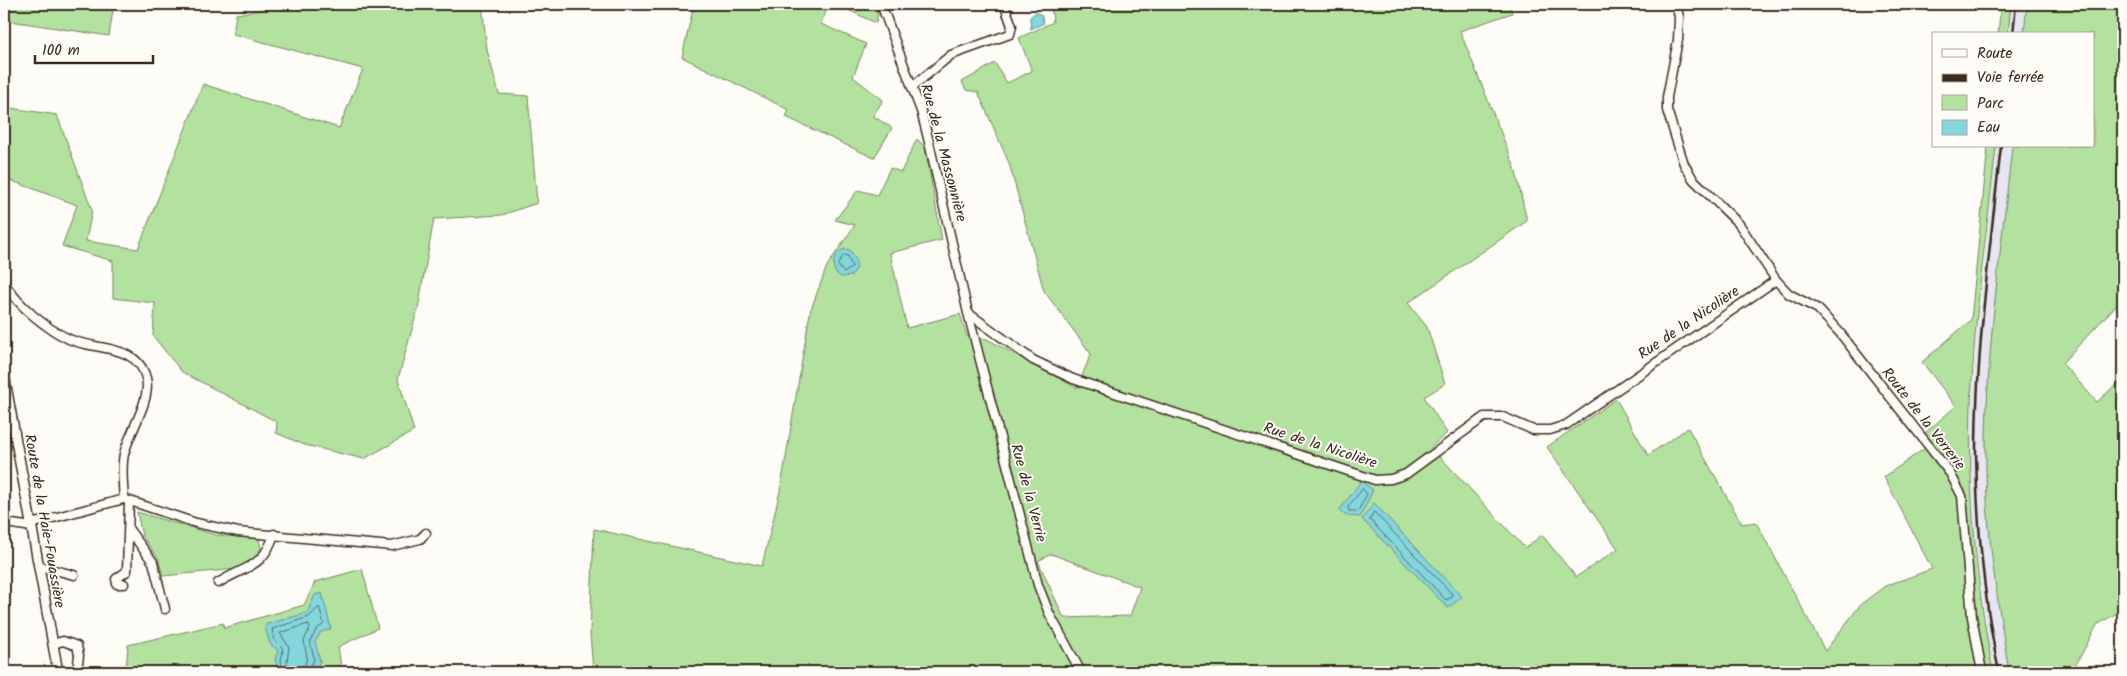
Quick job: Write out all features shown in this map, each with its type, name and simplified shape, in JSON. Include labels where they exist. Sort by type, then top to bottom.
[{"type":"street","name":"Rue de la Massonnière","points":[[881,4],[912,86],[928,138],[968,313]]},
{"type":"street","points":[[912,86],[951,55],[1010,34],[1012,26],[1004,4]]},
{"type":"street","name":"Route de la Verrerie","points":[[1676,4],[1679,17],[1678,40],[1667,97],[1667,110],[1684,164],[1693,179],[1740,224],[1776,280],[1789,294],[1818,309],[1840,333],[1950,473],[1962,496],[1972,617],[1982,672]]},
{"type":"street","name":"Rue de la Nicolière","points":[[968,313],[1033,360],[1073,379],[1374,480],[1391,479],[1406,474],[1484,417],[1503,417],[1533,430],[1550,430],[1566,425],[1776,280]]},
{"type":"street","points":[[4,283],[20,305],[67,338],[82,344],[118,350],[127,354],[137,362],[147,379],[145,398],[124,454],[126,500],[130,531],[126,571],[116,579],[117,584],[124,584]]},
{"type":"street","name":"Rue de la Verrie","points":[[968,313],[1038,584],[1049,613],[1081,672]]},
{"type":"street","name":"Route de la Haie-Fouassière","points":[[4,376],[58,672]]},
{"type":"street","points":[[6,523],[31,525],[126,500],[196,523],[238,532],[392,546],[420,539],[426,533]]},
{"type":"street","points":[[130,531],[153,562],[165,608]]},
{"type":"street","points":[[218,583],[258,562],[269,550],[274,534]]},
{"type":"street","points":[[39,566],[74,575]]},
{"type":"street","points":[[53,644],[63,641],[77,646],[79,655],[77,672]]},
{"type":"shaded area","points":[[2011,4],[2027,4],[2024,32],[2008,32]]},
{"type":"shaded area","points":[[1996,148],[2012,148],[1991,351],[1987,413],[1987,500],[1993,560],[2009,672],[1994,672],[1989,650],[1973,521],[1970,459],[1971,400]]},
{"type":"green space","points":[[4,4],[114,4],[109,36],[4,20]]},
{"type":"green space","points":[[271,4],[482,4],[487,50],[499,94],[528,96],[537,203],[502,215],[434,219],[418,308],[398,379],[414,431],[364,459],[305,445],[276,433],[277,422],[182,372],[153,336],[155,303],[113,298],[113,261],[62,246],[77,205],[4,178],[4,107],[57,115],[92,210],[86,241],[138,249],[203,84],[339,128],[363,69],[233,34],[236,14],[267,9]]},
{"type":"green space","points":[[694,4],[829,4],[821,24],[866,44],[853,77],[883,100],[873,116],[892,128],[874,158],[786,117],[789,110],[682,57]]},
{"type":"green space","points":[[835,4],[858,4],[878,13],[876,23]]},
{"type":"green space","points":[[1051,4],[1509,4],[1512,13],[1460,31],[1515,168],[1527,221],[1408,303],[1427,327],[1445,384],[1424,397],[1447,433],[1431,447],[1525,548],[1542,535],[1576,577],[1618,549],[1547,447],[1616,399],[1648,455],[1688,428],[1742,524],[1756,522],[1825,651],[1861,604],[1885,586],[1932,569],[1884,477],[1931,444],[1924,434],[1956,406],[1922,362],[1971,320],[1988,148],[1996,148],[1975,338],[1970,436],[1972,504],[1978,571],[1993,672],[593,672],[590,633],[594,529],[762,566],[781,487],[810,312],[827,266],[855,225],[835,220],[858,190],[877,195],[890,168],[901,172],[917,139],[925,147],[942,240],[890,253],[907,328],[960,314],[967,336],[987,339],[1077,388],[1091,354],[1044,291],[1009,163],[978,92],[966,90],[962,82],[995,63],[1007,83],[1032,71],[1019,38],[1053,22]],"holes":[[[1051,554],[1140,587],[1130,616],[1064,618],[1038,561]]]},
{"type":"green space","points":[[2001,4],[2011,4],[2008,32],[1998,32]]},
{"type":"green space","points":[[2027,4],[2123,4],[2123,136],[2118,143],[2123,148],[2123,298],[2062,363],[2097,402],[2120,381],[2123,384],[2123,609],[2097,625],[2072,672],[2009,672],[1988,522],[1986,456],[1989,367],[2012,148],[2094,148],[2094,32],[2024,32]]},
{"type":"green space","points":[[137,512],[216,535],[259,539],[261,548],[256,557],[237,569],[163,576],[158,558],[142,536]]},
{"type":"green space","points":[[362,569],[378,628],[338,647],[342,672],[126,672],[128,645],[223,623],[224,628],[304,605],[315,582]]},
{"type":"water","points":[[1036,12],[1041,15],[1044,23],[1031,29],[1030,17]]},
{"type":"water","points":[[845,249],[850,250],[855,258],[857,268],[851,276],[841,277],[835,272],[834,261],[836,255]]},
{"type":"water","points":[[1361,481],[1373,490],[1360,517],[1347,516],[1339,511]]},
{"type":"water","points":[[1374,503],[1462,597],[1448,608],[1362,519]]},
{"type":"water","points":[[322,593],[331,629],[321,632],[315,642],[320,661],[315,670],[279,672],[275,660],[278,650],[270,644],[265,627],[267,624],[307,613],[315,595]]},
{"type":"railway","points":[[2013,32],[2016,4]]},
{"type":"railway","points":[[1999,672],[1989,618],[1982,563],[1976,453],[1981,338],[2001,148]]}]
